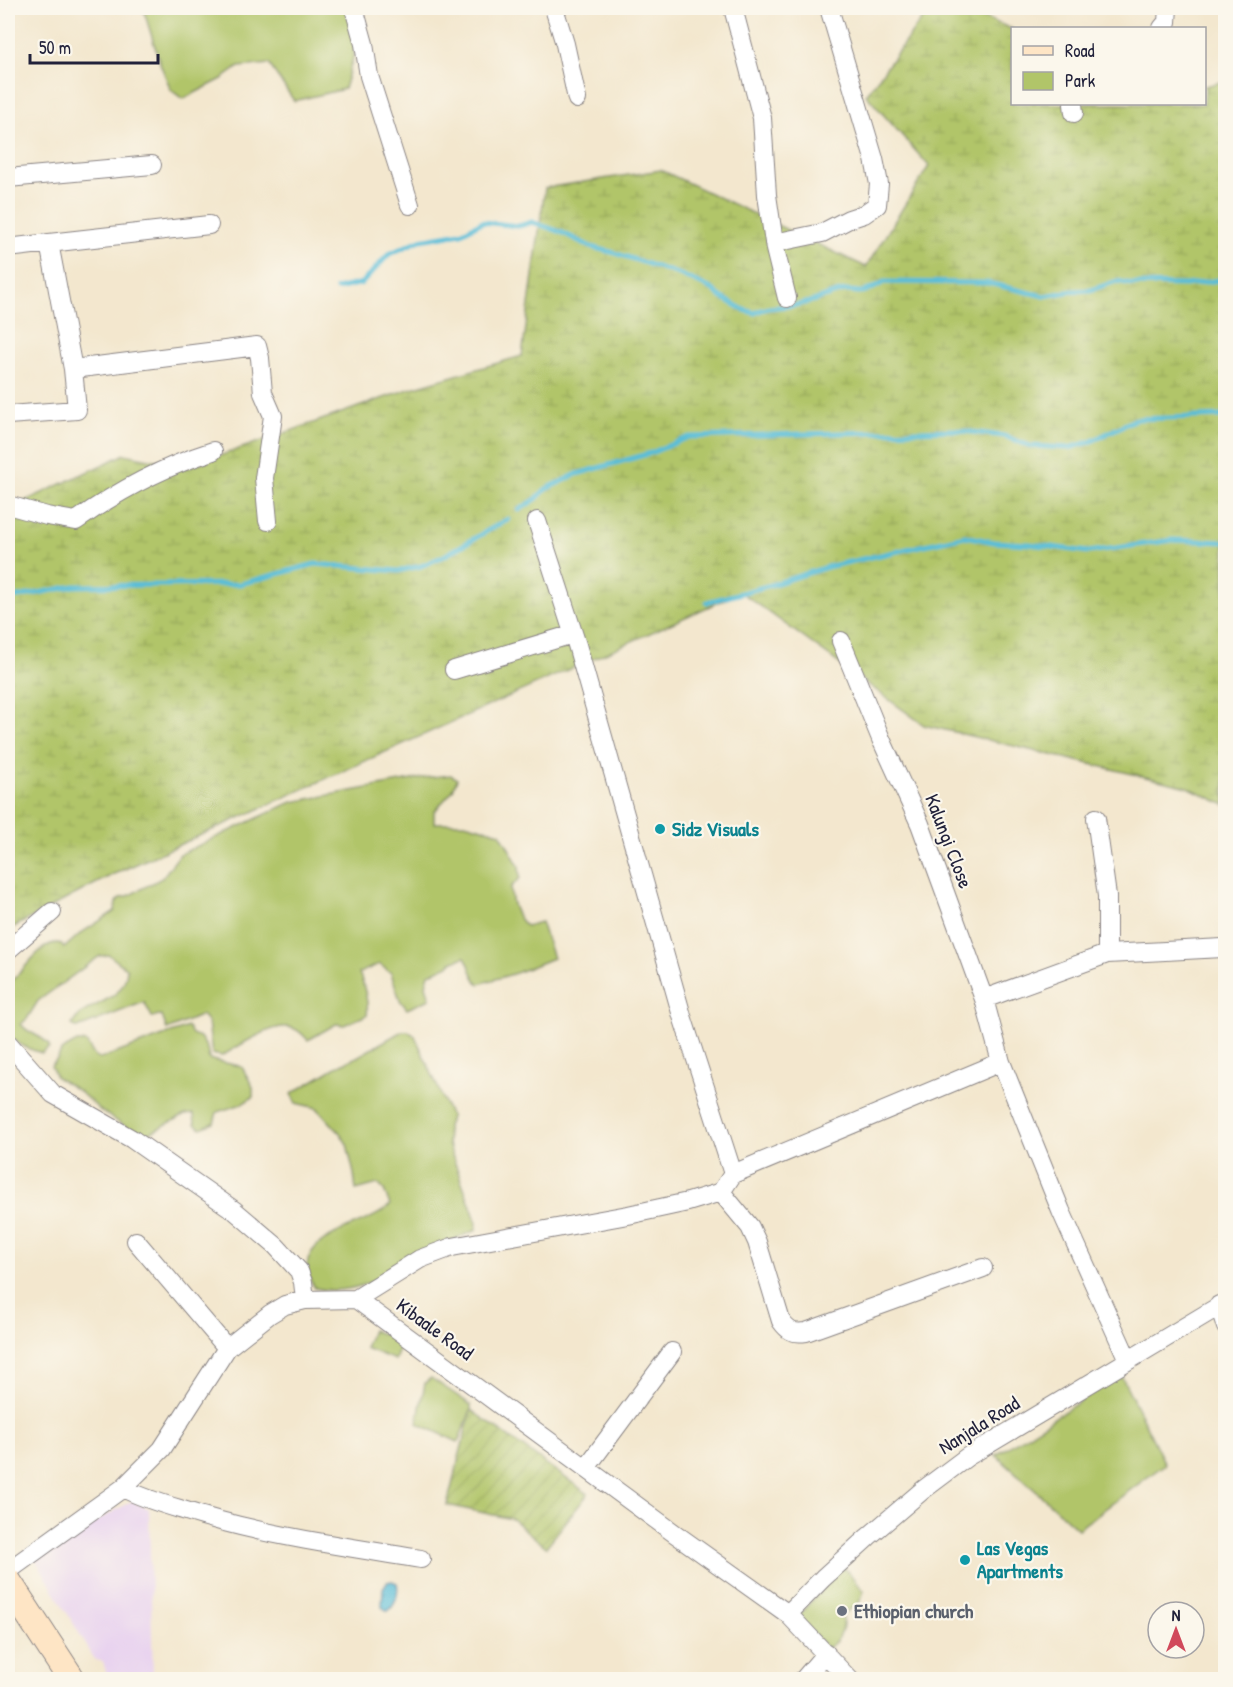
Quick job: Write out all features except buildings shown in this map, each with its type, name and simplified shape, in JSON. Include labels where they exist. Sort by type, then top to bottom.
[{"type":"main road","points":[[8,1582],[72,1680]]},
{"type":"street","points":[[354,8],[364,44],[369,76],[410,205]]},
{"type":"street","points":[[554,8],[565,44],[577,99]]},
{"type":"street","points":[[733,8],[762,118],[767,195],[774,243],[787,298]]},
{"type":"street","points":[[774,243],[822,233],[877,206],[879,184],[874,159],[829,8]]},
{"type":"street","points":[[1163,27],[1167,21],[1168,8]]},
{"type":"street","points":[[8,178],[152,165]]},
{"type":"street","points":[[8,249],[209,225]]},
{"type":"street","points":[[8,415],[77,410],[73,369],[49,243]]},
{"type":"street","points":[[73,369],[256,346],[261,358],[263,393],[273,416],[264,478],[268,521]]},
{"type":"street","points":[[8,505],[76,521],[104,501],[139,481],[181,461],[213,450]]},
{"type":"street","points":[[537,521],[573,634],[682,1016],[733,1174]]},
{"type":"street","points":[[454,670],[573,634]]},
{"type":"street","name":"Kalungi Close","points":[[842,641],[881,739],[920,824],[984,999],[1001,1062],[1061,1211],[1128,1360]]},
{"type":"street","points":[[1095,818],[1107,896],[1107,954]]},
{"type":"street","points":[[8,950],[52,912]]},
{"type":"street","points":[[984,999],[1107,954],[1223,948]]},
{"type":"street","points":[[8,1042],[52,1094],[132,1139],[235,1211],[276,1246],[299,1271],[305,1300]]},
{"type":"street","points":[[8,1571],[123,1488],[162,1449],[227,1348],[285,1305],[305,1300],[356,1299],[420,1259],[452,1247],[628,1215],[721,1192],[733,1174],[1001,1062]]},
{"type":"street","points":[[721,1192],[750,1227],[757,1242],[781,1321],[787,1330],[793,1332],[806,1332],[982,1268]]},
{"type":"street","points":[[136,1241],[227,1348]]},
{"type":"street","name":"Kibaale Road","points":[[356,1299],[788,1614],[850,1680]]},
{"type":"street","points":[[1222,1304],[1226,1327]]},
{"type":"street","name":"Nanjala Road","points":[[788,1614],[823,1578],[922,1490],[967,1457],[1222,1304]]},
{"type":"street","points":[[586,1468],[672,1352]]},
{"type":"street","points":[[123,1488],[137,1495],[217,1520],[305,1541],[421,1559]]},
{"type":"street","points":[[803,1680],[825,1653]]},
{"type":"shaded area","points":[[132,1501],[149,1509],[153,1679],[108,1679],[103,1661],[95,1660],[34,1557]]},
{"type":"green space","points":[[143,8],[353,8],[359,26],[344,89],[294,101],[269,64],[239,67],[222,79],[183,99],[171,90]]},
{"type":"green space","points":[[930,8],[962,8],[1011,29],[1011,105],[1206,105],[1206,86],[1225,81],[1225,805],[1188,787],[924,725],[741,592],[112,875],[8,930],[8,509],[125,454],[188,467],[415,387],[522,356],[545,188],[661,170],[866,267],[929,166],[866,95]]},
{"type":"green space","points":[[451,775],[457,779],[453,790],[434,812],[434,823],[465,823],[500,833],[519,866],[520,878],[511,887],[516,913],[526,926],[541,922],[553,958],[516,973],[479,984],[465,957],[429,974],[426,985],[430,999],[407,1009],[400,1000],[391,973],[379,964],[359,973],[366,994],[367,1015],[344,1025],[336,1024],[308,1040],[299,1032],[288,1027],[272,1029],[222,1056],[212,1054],[208,1022],[202,1015],[167,1030],[162,1016],[152,1017],[144,1002],[78,1028],[72,1025],[85,1011],[112,996],[125,981],[127,969],[109,955],[100,956],[38,1001],[27,1019],[21,1024],[50,1047],[42,1053],[38,1052],[22,1046],[10,1036],[7,1021],[8,983],[47,946],[54,943],[62,944],[64,948],[81,933],[115,911],[116,902],[120,898],[162,878],[180,854],[292,802],[422,778]]},
{"type":"green space","points":[[188,1027],[192,1034],[200,1037],[207,1048],[209,1059],[242,1067],[253,1087],[253,1097],[242,1104],[217,1112],[214,1123],[201,1128],[195,1124],[194,1114],[185,1115],[151,1132],[146,1140],[101,1111],[79,1091],[56,1077],[51,1066],[61,1051],[77,1042],[86,1042],[95,1057],[100,1059]]},
{"type":"green space","points":[[402,1031],[408,1031],[415,1036],[451,1117],[447,1126],[448,1144],[477,1223],[476,1230],[363,1285],[332,1290],[315,1288],[307,1271],[309,1258],[316,1247],[340,1231],[381,1213],[390,1205],[384,1190],[378,1184],[356,1190],[347,1144],[340,1133],[317,1108],[296,1103],[291,1094]]},
{"type":"green space","points":[[372,1330],[402,1342],[395,1360],[365,1348]]},
{"type":"green space","points":[[1121,1375],[1165,1464],[1078,1529],[996,1455]]},
{"type":"green space","points":[[431,1378],[471,1405],[458,1442],[417,1423],[425,1383]]},
{"type":"green space","points":[[471,1410],[588,1494],[546,1547],[512,1519],[447,1505]]},
{"type":"green space","points":[[843,1566],[864,1591],[859,1603],[842,1615],[843,1626],[840,1634],[827,1648],[797,1617]]},
{"type":"water","points":[[387,1582],[397,1583],[397,1594],[393,1606],[388,1611],[382,1607],[383,1588]]},
{"type":"waterway","points":[[337,289],[362,283],[389,254],[420,240],[461,233],[482,222],[519,226],[532,222],[561,232],[591,247],[681,275],[712,289],[744,310],[755,313],[770,308],[807,303],[843,291],[861,292],[884,282],[988,283],[1044,296],[1091,290],[1117,281],[1131,284],[1186,285],[1226,279]]},
{"type":"waterway","points":[[519,510],[546,489],[577,474],[651,453],[689,437],[954,430],[1004,436],[1030,446],[1069,448],[1090,442],[1136,419],[1226,416]]},
{"type":"waterway","points":[[8,599],[74,586],[240,584],[315,564],[398,571],[421,566],[444,556],[508,519]]},
{"type":"waterway","points":[[707,602],[827,567],[965,536],[994,542],[1030,544],[1088,552],[1173,540],[1226,542]]},
{"type":"place","name":"Sidz Visuals","points":[[660,829]]},
{"type":"place","name":"Las Vegas Apartments","points":[[965,1560]]},
{"type":"place","name":"Ethiopian church","points":[[842,1611]]}]
